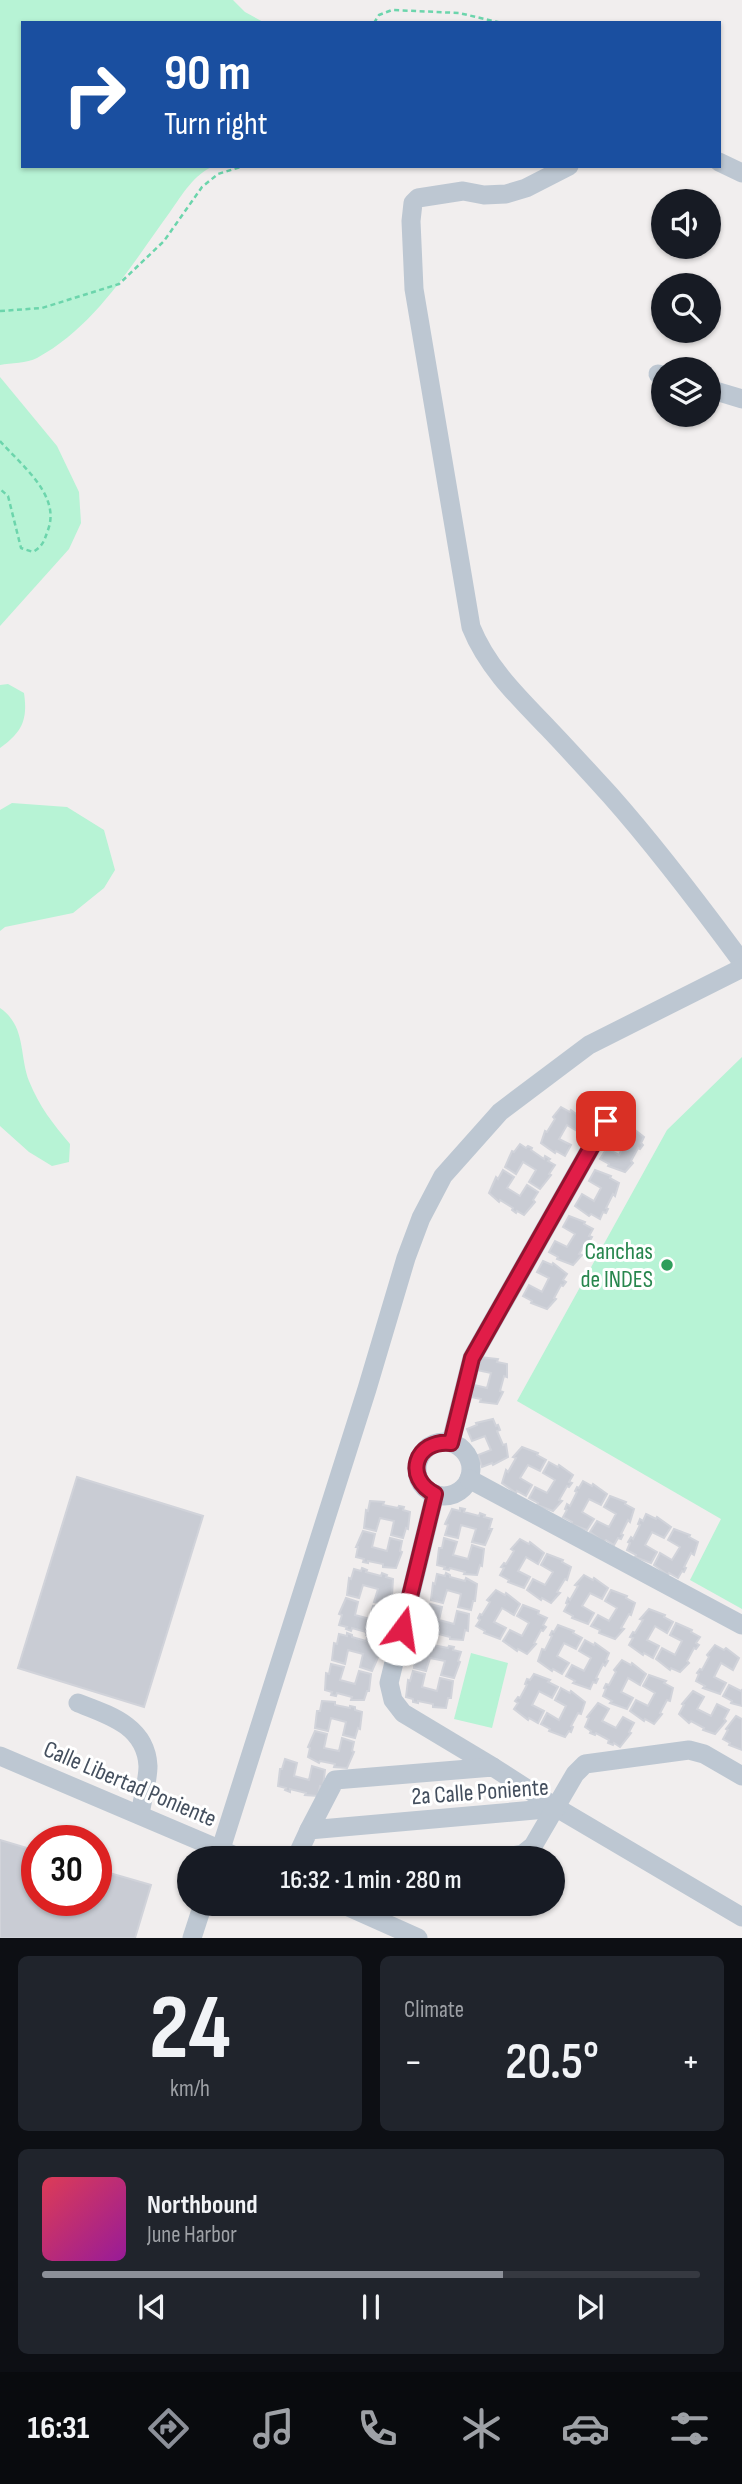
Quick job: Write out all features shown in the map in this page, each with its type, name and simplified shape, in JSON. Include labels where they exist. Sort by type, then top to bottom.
[{"type":"street","points":[[721,163],[742,173]]},
{"type":"street","points":[[222,1846],[367,1390],[406,1258],[421,1218],[443,1176],[500,1112],[589,1045],[742,965],[688,888],[504,680],[485,656],[471,627],[414,289],[411,221],[413,203],[418,198],[463,191],[484,195],[506,194],[526,188],[565,168]]},
{"type":"street","points":[[721,393],[742,400]]},
{"type":"street","points":[[451,1443],[472,1358],[606,1121]]},
{"type":"street","points":[[451,1443],[466,1453],[470,1461],[469,1479],[458,1492],[451,1495],[435,1494],[421,1483],[417,1474],[419,1456],[432,1444],[451,1443]]},
{"type":"street","points":[[469,1479],[742,1625]]},
{"type":"street","points":[[435,1494],[389,1683],[393,1700],[403,1713],[556,1808]]},
{"type":"street","points":[[78,1703],[113,1717],[131,1728],[140,1741],[148,1765],[140,1815]]},
{"type":"street","points":[[533,1846],[575,1773],[585,1764],[689,1750],[704,1755],[742,1776]]},
{"type":"street","name":"Calle Libertad Poniente","points":[[0,1756],[140,1815],[203,1846]]},
{"type":"street","points":[[302,1846],[335,1780],[493,1767]]},
{"type":"street","name":"2a Calle Poniente","points":[[309,1830],[556,1808],[742,1917]]},
{"type":"street","points":[[192,1938],[199,1916]]},
{"type":"street","points":[[369,1916],[418,1938]]},
{"type":"path","points":[[375,21],[379,15],[392,10],[459,13],[493,21]]},
{"type":"path","points":[[0,311],[42,309],[119,284],[164,241],[201,187],[218,174],[238,168]]},
{"type":"path","points":[[0,441],[35,480],[51,507],[51,523],[43,546],[33,552],[21,548],[8,496],[0,489]]},
{"type":"green space","points":[[0,0],[233,0],[245,12],[261,21],[21,21],[21,168],[210,168],[200,174],[189,186],[127,273],[77,329],[37,358],[0,365]]},
{"type":"green space","points":[[0,377],[57,446],[79,492],[81,523],[69,549],[0,626]]},
{"type":"green space","points":[[8,684],[24,693],[25,711],[18,731],[0,748],[0,685]]},
{"type":"green space","points":[[12,803],[67,807],[104,830],[115,870],[104,888],[73,913],[5,927],[0,931],[0,810]]},
{"type":"green space","points":[[0,1008],[14,1023],[18,1032],[26,1071],[37,1099],[70,1144],[69,1162],[52,1166],[29,1152],[0,1126]]},
{"type":"green space","name":"Canchas de INDES","points":[[742,1057],[742,1609],[690,1580],[721,1519],[517,1401],[667,1130]]},
{"type":"green space","points":[[471,1653],[508,1663],[492,1728],[454,1719]]},
{"type":"building","points":[[561,1107],[570,1112],[571,1110],[585,1121],[579,1132],[567,1125],[559,1139],[571,1145],[565,1156],[556,1151],[555,1153],[541,1143],[545,1131],[547,1132]]},
{"type":"building","points":[[620,1124],[629,1128],[630,1126],[644,1137],[641,1143],[643,1145],[638,1148],[631,1161],[633,1163],[625,1172],[608,1166],[609,1164],[600,1159],[607,1148],[619,1155],[626,1141],[614,1135]]},
{"type":"building","points":[[520,1144],[532,1148],[531,1150],[544,1159],[545,1156],[550,1159],[548,1161],[555,1165],[540,1189],[529,1182],[536,1170],[523,1162],[516,1174],[505,1167],[512,1151]]},
{"type":"building","points":[[503,1170],[514,1177],[507,1188],[520,1196],[527,1185],[538,1192],[533,1200],[535,1202],[524,1215],[517,1211],[516,1213],[513,1208],[500,1200],[499,1202],[489,1193],[496,1177],[498,1179]]},
{"type":"building","points":[[595,1170],[611,1176],[610,1178],[619,1183],[615,1196],[613,1194],[606,1213],[603,1212],[600,1219],[591,1214],[589,1216],[575,1206],[582,1194],[594,1201],[601,1188],[589,1181]]},
{"type":"building","points":[[569,1216],[585,1222],[584,1224],[593,1229],[589,1236],[592,1237],[579,1254],[582,1255],[573,1265],[557,1259],[558,1257],[549,1252],[555,1241],[567,1247],[575,1234],[563,1227]]},
{"type":"building","points":[[543,1261],[552,1265],[553,1263],[567,1274],[563,1280],[566,1282],[561,1285],[554,1298],[556,1299],[547,1309],[531,1303],[532,1301],[523,1296],[529,1285],[542,1292],[549,1278],[537,1272]]},
{"type":"building","points":[[480,1357],[498,1359],[497,1362],[507,1364],[507,1377],[504,1376],[500,1391],[503,1392],[497,1404],[480,1402],[481,1399],[471,1397],[474,1385],[487,1388],[491,1373],[477,1370]]},
{"type":"building","points":[[493,1419],[500,1430],[497,1431],[503,1445],[506,1444],[508,1457],[482,1467],[478,1455],[491,1450],[485,1436],[472,1441],[467,1429],[477,1425],[476,1423]]},
{"type":"building","points":[[522,1447],[538,1453],[537,1455],[546,1460],[540,1471],[528,1465],[520,1478],[532,1485],[526,1496],[517,1491],[516,1493],[502,1483],[506,1470],[508,1472],[516,1458],[513,1457]]},
{"type":"building","points":[[549,1462],[558,1467],[559,1465],[573,1475],[569,1482],[572,1483],[567,1486],[559,1500],[562,1501],[553,1511],[537,1505],[538,1503],[529,1498],[535,1487],[547,1493],[555,1480],[543,1473]]},
{"type":"building","points":[[77,1477],[203,1516],[144,1707],[18,1668]]},
{"type":"building","points":[[583,1481],[592,1486],[593,1484],[607,1494],[601,1505],[589,1499],[582,1512],[594,1519],[587,1530],[571,1524],[572,1522],[563,1517],[567,1504],[570,1506],[577,1487],[579,1488]]},
{"type":"building","points":[[610,1496],[626,1502],[625,1504],[634,1509],[621,1539],[618,1538],[614,1545],[606,1540],[604,1542],[590,1532],[597,1521],[609,1527],[616,1514],[604,1507]]},
{"type":"building","points":[[370,1501],[404,1507],[403,1510],[410,1512],[408,1529],[406,1528],[403,1538],[391,1535],[394,1521],[380,1518],[376,1531],[364,1528]]},
{"type":"building","points":[[460,1508],[465,1509],[464,1512],[479,1516],[480,1513],[492,1519],[489,1529],[492,1529],[485,1545],[472,1542],[476,1529],[461,1525],[458,1538],[445,1535],[448,1525],[445,1524],[452,1509],[460,1511]]},
{"type":"building","points":[[646,1514],[656,1519],[657,1517],[671,1527],[664,1538],[652,1532],[645,1545],[657,1552],[651,1563],[635,1557],[636,1555],[627,1550],[630,1543],[628,1542],[631,1537],[633,1539],[640,1525],[640,1519],[643,1521]]},
{"type":"building","points":[[674,1529],[690,1535],[689,1537],[698,1542],[694,1555],[691,1553],[684,1572],[682,1571],[678,1578],[669,1573],[668,1575],[654,1565],[660,1553],[672,1560],[680,1547],[668,1540]]},
{"type":"building","points":[[363,1531],[375,1534],[372,1547],[387,1551],[390,1538],[402,1541],[402,1552],[396,1568],[363,1562],[364,1559],[356,1557],[356,1547]]},
{"type":"building","points":[[444,1538],[457,1542],[453,1555],[468,1559],[472,1545],[484,1549],[482,1566],[480,1565],[477,1575],[444,1569],[445,1567],[437,1565],[439,1548],[442,1548]]},
{"type":"building","points":[[520,1539],[529,1544],[530,1542],[544,1553],[538,1564],[526,1557],[518,1571],[530,1577],[524,1588],[508,1582],[509,1580],[500,1575],[504,1568],[501,1567],[514,1551],[511,1549]]},
{"type":"building","points":[[547,1554],[563,1560],[562,1562],[571,1567],[567,1580],[565,1579],[557,1592],[560,1593],[551,1603],[542,1598],[541,1600],[527,1590],[533,1579],[545,1585],[553,1572],[541,1565]]},
{"type":"building","points":[[362,1568],[367,1570],[366,1572],[381,1576],[382,1573],[393,1579],[392,1596],[389,1596],[387,1605],[374,1602],[378,1589],[363,1585],[359,1598],[347,1595],[349,1578],[351,1579],[354,1569],[361,1571]]},
{"type":"building","points":[[446,1573],[450,1577],[465,1581],[466,1578],[477,1584],[471,1610],[458,1607],[461,1594],[447,1590],[443,1603],[431,1600],[437,1574],[445,1576]]},
{"type":"building","points":[[584,1575],[593,1580],[594,1578],[608,1588],[602,1599],[590,1593],[582,1606],[594,1613],[588,1624],[572,1618],[573,1616],[564,1611],[568,1598],[570,1600],[578,1586],[575,1585]]},
{"type":"building","points":[[496,1590],[505,1595],[506,1593],[520,1604],[514,1615],[502,1608],[494,1622],[506,1628],[500,1639],[484,1633],[485,1631],[476,1626],[480,1614],[482,1615],[490,1602],[487,1600]]},
{"type":"building","points":[[611,1590],[627,1596],[626,1598],[635,1603],[631,1615],[629,1614],[621,1628],[624,1629],[615,1639],[599,1633],[600,1630],[591,1626],[598,1615],[609,1621],[617,1608],[605,1601]]},
{"type":"building","points":[[346,1598],[358,1602],[355,1615],[370,1619],[373,1606],[386,1609],[383,1619],[386,1619],[379,1635],[366,1635],[366,1632],[352,1628],[351,1631],[339,1625],[342,1615],[339,1614]]},
{"type":"building","points":[[430,1604],[442,1607],[439,1620],[454,1624],[457,1611],[469,1614],[468,1631],[465,1630],[463,1640],[450,1639],[435,1633],[435,1636],[423,1630],[425,1613]]},
{"type":"building","points":[[523,1605],[539,1611],[538,1614],[547,1618],[543,1625],[546,1627],[541,1630],[534,1643],[536,1644],[527,1654],[518,1649],[517,1651],[503,1641],[510,1630],[522,1636],[529,1623],[517,1616]]},
{"type":"building","points":[[649,1609],[665,1615],[664,1617],[673,1622],[667,1633],[655,1626],[647,1640],[659,1646],[653,1658],[644,1653],[643,1655],[629,1645],[633,1638],[630,1637],[643,1620],[640,1619]]},
{"type":"building","points":[[676,1623],[700,1637],[696,1643],[699,1645],[694,1648],[687,1661],[689,1663],[680,1672],[671,1668],[670,1670],[656,1659],[662,1648],[675,1655],[682,1641],[670,1635]]},
{"type":"building","points":[[558,1625],[574,1631],[573,1633],[582,1638],[576,1649],[564,1643],[557,1656],[569,1663],[562,1674],[553,1669],[552,1671],[538,1661],[542,1649],[545,1650],[552,1636],[552,1631],[554,1632]]},
{"type":"building","points":[[347,1633],[352,1637],[366,1641],[367,1638],[379,1644],[376,1654],[379,1655],[372,1671],[360,1667],[363,1654],[348,1650],[345,1664],[332,1660],[334,1643],[337,1644],[339,1634],[347,1636]]},
{"type":"building","points":[[585,1640],[594,1645],[595,1643],[609,1653],[606,1660],[608,1661],[605,1666],[603,1664],[596,1683],[593,1682],[590,1689],[573,1683],[575,1681],[566,1676],[572,1665],[584,1671],[591,1658],[579,1651]]},
{"type":"building","points":[[421,1641],[454,1647],[453,1650],[461,1652],[454,1678],[441,1675],[445,1661],[430,1658],[426,1671],[414,1668],[416,1650],[418,1651]]},
{"type":"building","points":[[715,1645],[724,1650],[726,1648],[739,1658],[733,1670],[721,1663],[714,1677],[726,1683],[720,1694],[703,1688],[705,1686],[696,1681],[699,1674],[697,1673],[702,1670],[709,1657],[707,1655]]},
{"type":"building","points":[[622,1660],[631,1665],[632,1663],[646,1674],[640,1685],[628,1678],[621,1692],[633,1698],[627,1709],[610,1703],[612,1701],[603,1696],[606,1684],[609,1685],[616,1672],[614,1670]]},
{"type":"building","points":[[331,1664],[344,1667],[340,1680],[355,1684],[359,1671],[371,1674],[369,1691],[364,1700],[351,1700],[352,1697],[337,1693],[336,1696],[331,1695],[332,1692],[325,1690],[326,1673],[329,1674]]},
{"type":"building","points":[[413,1671],[425,1674],[422,1687],[437,1691],[440,1678],[453,1681],[451,1698],[448,1698],[446,1708],[413,1702],[413,1699],[406,1697],[408,1680],[410,1681]]},
{"type":"building","points":[[534,1674],[550,1680],[548,1682],[558,1687],[552,1698],[539,1691],[532,1705],[544,1711],[538,1723],[529,1718],[528,1720],[514,1709],[518,1703],[515,1701],[520,1698],[527,1685],[527,1679],[530,1680]]},
{"type":"building","points":[[649,1675],[666,1681],[664,1683],[673,1688],[670,1701],[667,1700],[660,1713],[662,1714],[654,1724],[645,1719],[644,1721],[630,1711],[636,1700],[648,1706],[655,1693],[643,1686]]},
{"type":"building","points":[[729,1685],[742,1690],[742,1706],[731,1703],[732,1701],[723,1696]]},
{"type":"building","points":[[561,1688],[570,1693],[571,1691],[585,1702],[581,1714],[578,1713],[571,1726],[571,1732],[565,1737],[549,1731],[550,1729],[541,1724],[547,1713],[559,1720],[566,1706],[555,1700]]},
{"type":"building","points":[[693,1691],[704,1697],[697,1709],[711,1716],[717,1704],[729,1710],[724,1719],[726,1721],[715,1734],[703,1730],[704,1728],[691,1721],[689,1723],[679,1714],[684,1705],[682,1704]]},
{"type":"building","points":[[322,1701],[355,1707],[355,1710],[362,1712],[360,1729],[358,1728],[355,1738],[343,1735],[346,1722],[331,1718],[328,1731],[315,1728],[317,1711],[320,1711]]},
{"type":"building","points":[[598,1703],[609,1709],[602,1721],[616,1728],[623,1717],[634,1723],[629,1732],[631,1733],[620,1747],[608,1743],[609,1740],[596,1733],[590,1733],[585,1727],[589,1718],[587,1717]]},
{"type":"building","points":[[736,1716],[742,1719],[742,1750],[729,1745],[730,1743],[723,1739],[728,1730],[726,1729]]},
{"type":"building","points":[[315,1731],[327,1734],[324,1748],[339,1751],[342,1738],[354,1742],[354,1752],[347,1768],[334,1767],[335,1764],[320,1761],[319,1763],[308,1757],[308,1747]]},
{"type":"building","points":[[285,1759],[297,1763],[294,1776],[309,1780],[312,1766],[325,1770],[323,1787],[320,1786],[318,1796],[305,1795],[306,1793],[290,1789],[290,1792],[278,1786],[280,1769]]},
{"type":"building","points":[[0,1840],[21,1846],[21,1916],[112,1916],[112,1874],[151,1885],[135,1938],[0,1938]]},
{"type":"place","name":"Canchas de INDES","points":[[667,1265]]},
{"type":"route","points":[[402,1629],[435,1494],[427,1490],[417,1474],[419,1456],[432,1444],[451,1443],[472,1358],[606,1121]]}]
